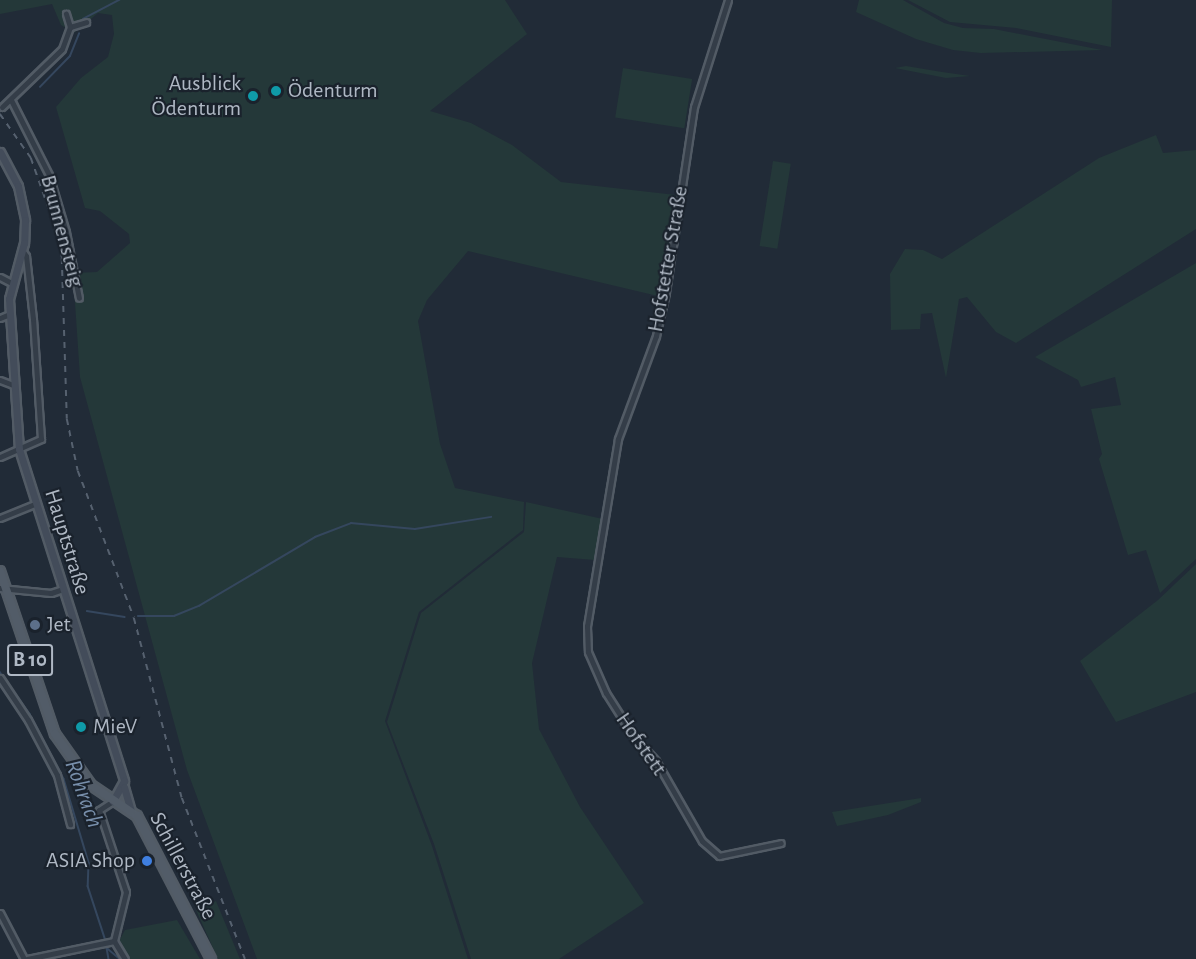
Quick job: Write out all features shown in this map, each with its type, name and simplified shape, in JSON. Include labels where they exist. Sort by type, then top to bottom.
[{"type":"main road","name":"B 10","points":[[0,571],[3,588],[55,734],[101,794],[112,801]]},
{"type":"main road","name":"Schillerstraße","points":[[112,801],[131,811],[141,822],[211,959]]},
{"type":"street","name":"Hofstetter Straße","points":[[600,560],[618,439],[656,336],[666,293],[694,106],[728,0]]},
{"type":"street","points":[[2,107],[62,49],[70,27],[66,14]]},
{"type":"street","points":[[70,27],[86,22]]},
{"type":"street","name":"Brunnensteig","points":[[11,100],[49,175],[64,223],[79,298]]},
{"type":"street","name":"Hauptstraße","points":[[0,152],[22,196],[25,220],[22,250],[12,283],[10,314],[19,449],[131,811]]},
{"type":"street","points":[[0,457],[41,439],[33,319],[26,256],[22,250]]},
{"type":"street","points":[[0,277],[12,283]]},
{"type":"street","points":[[0,318],[10,314]]},
{"type":"street","points":[[0,380],[13,385]]},
{"type":"street","points":[[0,518],[35,504]]},
{"type":"street","name":"Hofstett","points":[[600,560],[587,626],[588,652],[606,693],[634,737],[656,761],[702,841],[719,856],[781,843]]},
{"type":"street","points":[[3,588],[51,593],[63,589]]},
{"type":"street","points":[[0,678],[28,720],[57,775],[70,824]]},
{"type":"street","points":[[124,787],[112,801],[99,810],[126,892],[114,941],[124,959]]},
{"type":"street","points":[[0,914],[25,959],[114,941]]},
{"type":"green space","points":[[0,0],[505,0],[527,34],[430,111],[471,123],[512,145],[561,182],[676,195],[662,297],[468,251],[427,300],[418,321],[440,444],[455,488],[524,502],[523,530],[419,612],[385,721],[432,846],[468,959],[257,959],[187,770],[80,377],[73,273],[97,272],[130,243],[129,234],[100,211],[85,208],[56,107],[81,78],[108,57],[114,34],[112,15],[98,13],[74,33],[61,25],[52,4],[0,14]]},
{"type":"green space","points":[[859,0],[903,0],[944,23],[963,28],[994,29],[1102,50],[981,53],[953,50],[916,39],[856,12]]},
{"type":"green space","points":[[908,0],[1112,0],[1111,47],[1016,28],[950,22]]},
{"type":"green space","points":[[906,66],[970,76],[946,78],[895,68]]},
{"type":"green space","points":[[623,68],[692,79],[684,128],[615,117]]},
{"type":"green space","points":[[1156,135],[1163,153],[1196,150],[1196,229],[1016,343],[996,332],[967,297],[959,299],[946,378],[932,313],[921,314],[920,329],[891,330],[890,274],[905,249],[923,250],[942,259],[1099,158]]},
{"type":"green space","points":[[773,161],[791,164],[777,249],[760,246]]},
{"type":"green space","points":[[1196,263],[1196,559],[1160,593],[1146,550],[1128,555],[1099,459],[1102,454],[1091,409],[1121,405],[1115,377],[1081,387],[1078,380],[1035,357]]},
{"type":"green space","points":[[526,502],[603,519],[595,560],[557,557],[532,663],[539,729],[580,807],[644,903],[559,959],[471,959],[434,844],[387,722],[421,613],[524,532]]},
{"type":"green space","points":[[1196,564],[1196,692],[1116,722],[1080,661],[1158,600]]},
{"type":"green space","points":[[921,798],[921,802],[888,815],[837,826],[832,812]]},
{"type":"green space","points":[[216,901],[240,959],[218,959],[196,910]]},
{"type":"green space","points":[[177,920],[200,959],[130,959],[119,941],[125,930]]},
{"type":"waterway","points":[[83,19],[119,0]]},
{"type":"waterway","points":[[40,87],[70,56],[79,34]]},
{"type":"waterway","points":[[138,616],[174,616],[199,606],[315,537],[351,523],[415,529],[491,517]]},
{"type":"waterway","points":[[87,611],[125,617]]},
{"type":"waterway","name":"Rohrach","points":[[0,672],[30,714],[64,779],[89,863],[88,886],[105,938]]},
{"type":"waterway","points":[[107,948],[120,959]]},
{"type":"waterway","name":"Rohrach","points":[[107,948],[109,959]]},
{"type":"railway","points":[[0,114],[31,158],[56,229],[62,258],[67,419],[78,471],[134,618],[182,798],[245,959]]},
{"type":"place","name":"Ödenturm","points":[[276,91]]},
{"type":"place","name":"Ausblick Ödenturm","points":[[253,96]]},
{"type":"place","name":"Jet","points":[[35,625]]},
{"type":"place","name":"MieV","points":[[81,727]]},
{"type":"place","name":"ASIA Shop","points":[[147,861]]}]
